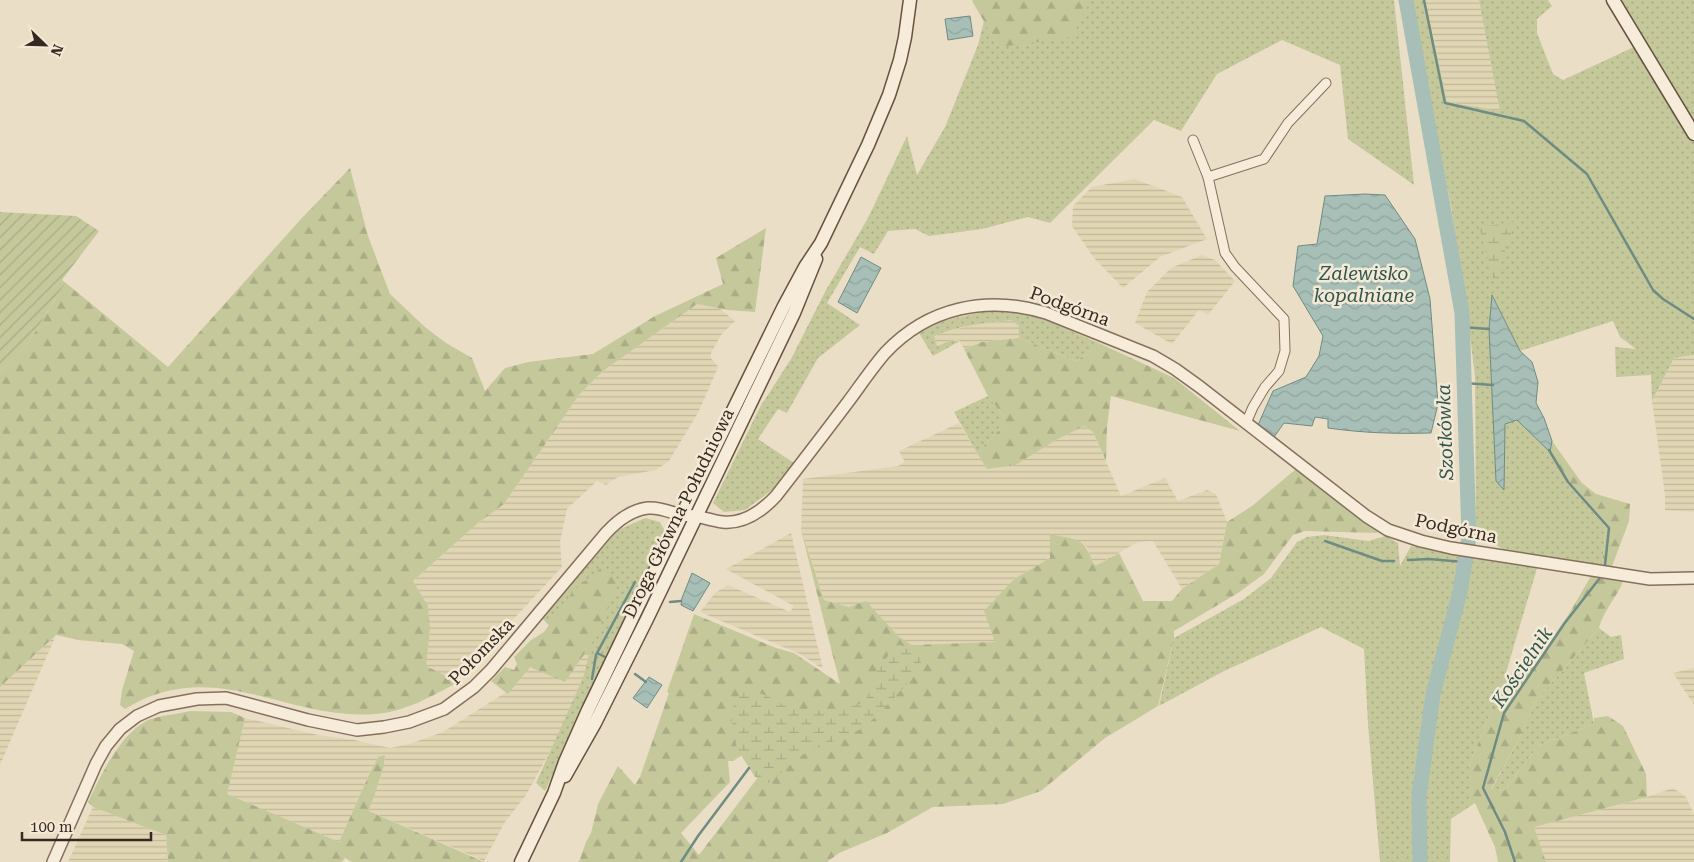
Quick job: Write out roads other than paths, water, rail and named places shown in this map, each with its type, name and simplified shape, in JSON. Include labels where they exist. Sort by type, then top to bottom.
[{"type":"main road","name":"Droga Główna Południowa","points":[[521,862],[554,793],[564,762],[588,710],[682,515],[784,306],[805,267],[821,243],[868,145],[889,95],[903,49],[910,0]]},
{"type":"main road","points":[[1613,0],[1694,134]]},
{"type":"main road","name":"Droga Główna Południowa","points":[[554,793],[572,766],[595,723],[696,516],[794,313],[813,270],[821,243]]},
{"type":"street","points":[[1208,177],[1264,159],[1288,123],[1326,83]]},
{"type":"street","points":[[1193,140],[1208,177],[1226,253],[1235,267],[1284,319],[1285,351],[1279,371],[1265,387],[1246,423]]},
{"type":"street","name":"Podgórna","points":[[804,460],[885,354],[900,340],[931,318],[973,306],[1012,304],[1046,312],[1153,356],[1187,378],[1366,516],[1388,530],[1421,541],[1451,548],[1634,577],[1650,579],[1694,578]]},
{"type":"street","name":"Połomska","points":[[53,862],[103,752],[120,729],[137,716],[160,706],[198,699],[226,698],[308,720],[357,730],[408,722],[444,709],[474,687],[506,653],[606,533],[622,518],[648,508],[662,509],[715,521],[730,522],[749,517],[769,503],[804,460]]},
{"type":"water","points":[[970,16],[973,36],[948,40],[945,19]]},
{"type":"water","name":"Zalewisko kopalniane","points":[[1385,195],[1415,239],[1430,299],[1438,404],[1431,433],[1379,433],[1328,428],[1328,419],[1315,417],[1312,426],[1284,423],[1274,437],[1258,425],[1273,391],[1306,377],[1319,356],[1323,336],[1293,286],[1298,246],[1317,244],[1325,196]]},
{"type":"water","points":[[861,257],[881,268],[857,313],[838,302]]},
{"type":"water","points":[[1492,295],[1520,351],[1532,362],[1538,382],[1536,403],[1544,418],[1552,441],[1550,452],[1517,420],[1505,424],[1504,490],[1496,481],[1489,329]]},
{"type":"water","points":[[692,573],[710,583],[693,611],[681,605]]},
{"type":"water","points":[[649,677],[662,685],[647,708],[633,698]]},
{"type":"waterway","name":"Szotkówka","points":[[1406,0],[1462,313],[1469,537],[1460,592],[1433,694],[1419,796],[1420,862]]},
{"type":"waterway","points":[[1424,0],[1445,103],[1524,121],[1587,174],[1653,290],[1663,299],[1694,319]]},
{"type":"waterway","points":[[1462,327],[1489,329]]},
{"type":"waterway","name":"Kościelnik","points":[[1464,383],[1493,385]]},
{"type":"waterway","name":"Kościelnik","points":[[1549,450],[1568,482],[1609,528],[1605,565]]},
{"type":"waterway","points":[[1325,541],[1382,561],[1394,561]]},
{"type":"waterway","points":[[1408,560],[1429,559],[1464,562]]},
{"type":"waterway","name":"Kościelnik","points":[[1515,862],[1505,832],[1483,788],[1504,713],[1564,624],[1599,579]]},
{"type":"waterway","points":[[592,679],[596,655],[635,582]]},
{"type":"waterway","points":[[670,602],[681,601]]},
{"type":"waterway","points":[[597,653],[605,657]]},
{"type":"waterway","points":[[635,674],[646,682]]},
{"type":"waterway","points":[[681,862],[749,768]]}]
